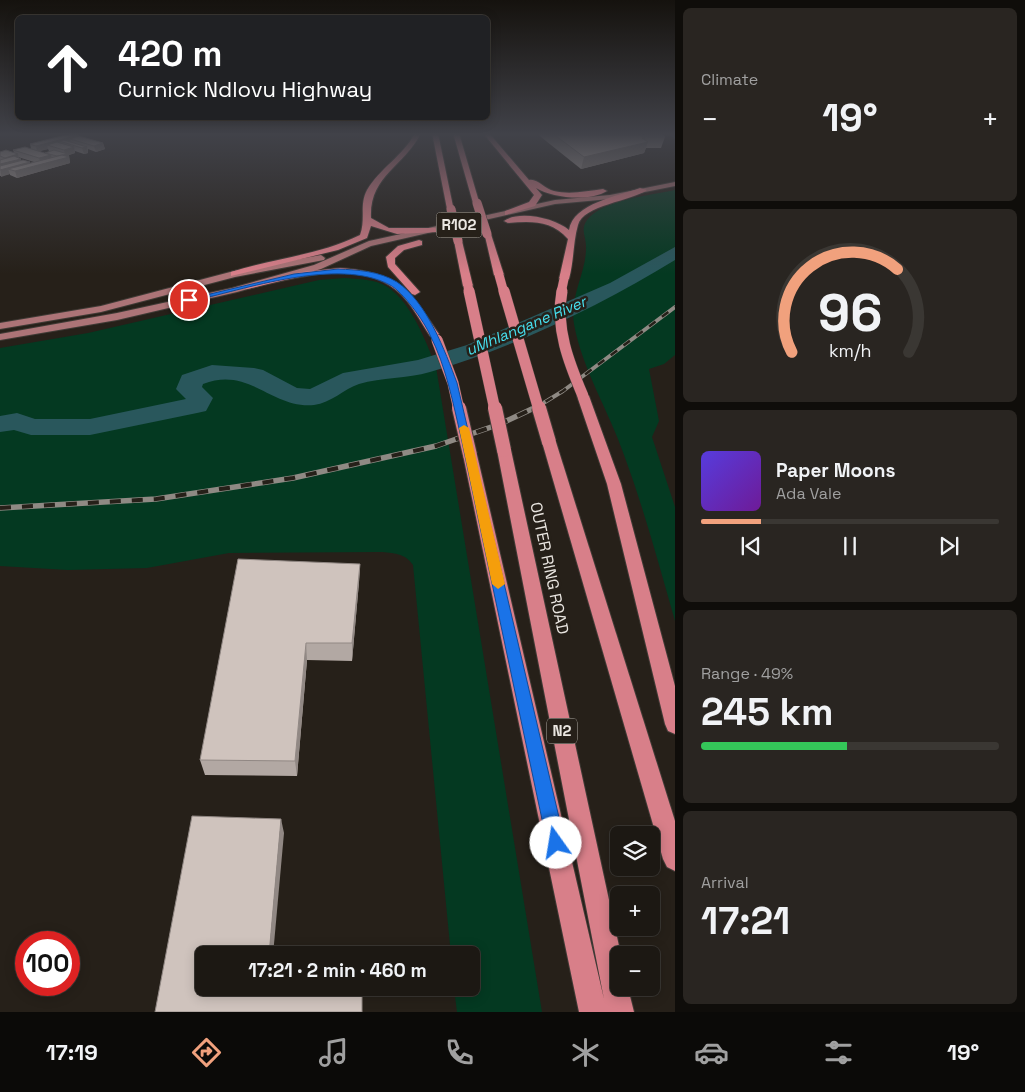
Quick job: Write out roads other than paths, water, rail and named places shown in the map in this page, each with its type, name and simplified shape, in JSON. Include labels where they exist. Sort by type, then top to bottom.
[{"type":"highway","points":[[234,274],[358,240],[366,232],[367,199],[379,180]]},
{"type":"highway","name":"OUTER RING ROAD","points":[[445,180],[504,450],[620,1012]]},
{"type":"highway","name":"OUTER RING ROAD","points":[[470,180],[675,859]]},
{"type":"highway","points":[[508,217],[532,204],[538,195],[526,180]]},
{"type":"highway","points":[[532,180],[550,193],[569,195],[603,191]]},
{"type":"highway","points":[[643,190],[605,202],[584,212],[574,223],[569,262],[558,301],[560,337],[614,484],[675,724]]},
{"type":"highway","points":[[365,216],[372,224],[387,230],[413,232],[435,230]]},
{"type":"highway","points":[[508,217],[548,221],[562,227],[571,237]]},
{"type":"highway","points":[[419,243],[393,253],[390,261],[416,293],[436,337],[453,383],[593,1012]]},
{"type":"highway","points":[[247,286],[330,272],[348,271],[371,274],[382,278],[400,289],[436,337]]},
{"type":"main road","name":"R102","points":[[582,200],[603,191],[655,180]]},
{"type":"main road","name":"R102","points":[[0,326],[101,309],[234,274],[312,259],[380,252],[419,243],[555,202],[582,200],[675,184]]},
{"type":"main road","name":"R102","points":[[0,337],[111,318],[247,286],[312,269],[356,248],[435,230],[508,217]]},
{"type":"waterway","name":"uMhlangane River","points":[[0,424],[17,421],[31,427],[90,427],[197,405],[200,398],[189,389],[191,380],[212,372],[254,375],[291,395],[314,397],[352,378],[421,367],[475,350],[617,287],[675,252]]},
{"type":"railway","points":[[532,410],[563,391],[675,307]]},
{"type":"railway","points":[[0,508],[156,499],[293,478],[436,446],[500,424],[534,408]]}]
